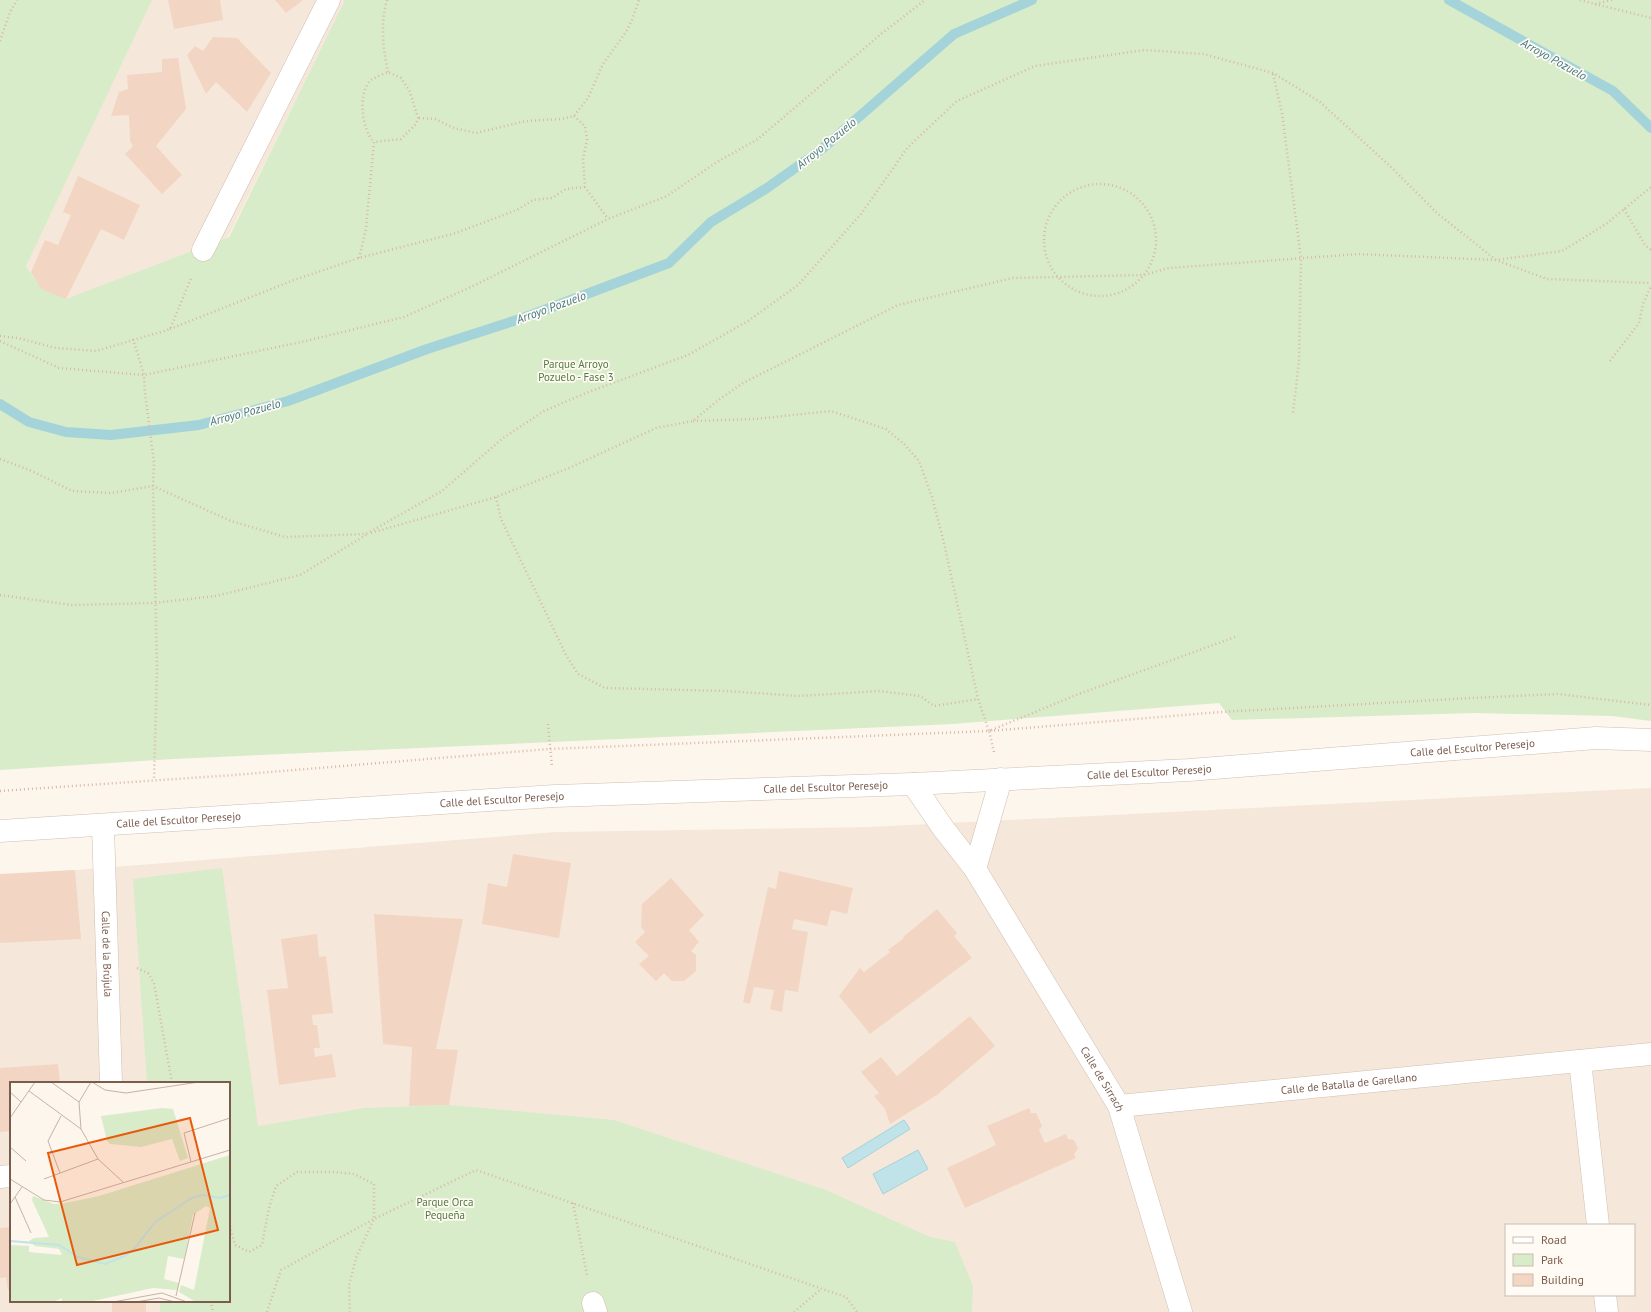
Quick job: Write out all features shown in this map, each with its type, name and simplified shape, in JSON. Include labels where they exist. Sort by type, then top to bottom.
[{"type":"street","points":[[203,250],[329,0]]},
{"type":"street","name":"Calle del Escultor Peresejo","points":[[0,831],[103,826],[155,820],[555,796],[913,784],[1189,770],[1596,738],[1651,740]]},
{"type":"street","points":[[975,869],[1001,779]]},
{"type":"street","name":"Calle de Sirrach","points":[[913,784],[943,828],[975,869],[1119,1106],[1181,1312]]},
{"type":"street","name":"Calle de la Brújula","points":[[103,826],[111,1082]]},
{"type":"street","name":"Calle de Batalla de Garellano","points":[[1119,1106],[1651,1054]]},
{"type":"street","points":[[1580,1061],[1598,1224]]},
{"type":"street","points":[[0,1177],[10,1176]]},
{"type":"street","points":[[1605,1296],[1607,1312]]},
{"type":"path","points":[[0,41],[10,12],[16,0]]},
{"type":"path","points":[[374,142],[401,139],[416,124],[418,118],[410,92],[401,78],[388,72],[385,61],[383,12],[387,0]]},
{"type":"path","points":[[418,118],[435,119],[454,128],[476,133],[526,121],[562,119],[574,116],[588,98],[603,64],[626,32],[632,20],[638,0]]},
{"type":"path","points":[[0,341],[59,368],[144,375],[306,341],[404,317],[471,287],[608,219],[667,196],[717,162],[758,139],[881,34],[925,0]]},
{"type":"path","points":[[1580,0],[1651,18]]},
{"type":"path","points":[[1595,4],[1612,0]]},
{"type":"path","points":[[0,595],[72,605],[154,602],[216,596],[300,575],[366,534],[442,491],[503,438],[544,411],[586,392],[688,355],[748,321],[798,285],[861,214],[908,147],[957,101],[1035,66],[1144,50],[1203,54],[1272,73],[1320,102],[1391,167],[1438,214],[1496,260],[1547,279],[1651,282]]},
{"type":"path","points":[[374,142],[368,136],[361,103],[370,81],[388,72]]},
{"type":"path","points":[[1272,73],[1282,113],[1301,258],[1299,361],[1293,413]]},
{"type":"path","points":[[574,116],[585,126],[587,140],[583,160],[585,188],[608,219]]},
{"type":"path","points":[[359,258],[366,229],[374,142]]},
{"type":"path","points":[[1098,184],[1119,187],[1137,198],[1150,215],[1156,235],[1154,256],[1144,275],[1132,286],[1118,294],[1102,296],[1085,295],[1070,288],[1058,277],[1047,259],[1044,238],[1048,218],[1060,200],[1077,189],[1098,184]]},
{"type":"path","points":[[693,421],[716,400],[743,383],[898,305],[1013,278],[1144,275],[1169,268],[1358,254],[1496,260],[1562,251],[1606,224],[1651,187]]},
{"type":"path","points":[[0,336],[18,338],[56,348],[96,351],[170,329],[294,280],[359,258],[456,233],[517,210],[533,200],[552,198],[566,189],[585,188]]},
{"type":"path","points":[[1624,209],[1644,245],[1651,250]]},
{"type":"path","points":[[170,329],[203,250]]},
{"type":"path","points":[[1610,361],[1640,323],[1643,304],[1651,286]]},
{"type":"path","points":[[133,339],[144,375],[154,462],[154,602],[157,668],[154,780]]},
{"type":"path","points":[[0,459],[32,471],[72,491],[111,493],[153,486],[231,521],[285,537],[366,534],[496,497],[569,468],[656,428],[693,421],[755,419],[831,412],[886,429],[904,444],[919,461],[932,498],[949,566],[978,699],[989,731],[1001,779]]},
{"type":"path","points":[[496,497],[501,519],[566,655],[578,674],[605,688],[726,691],[799,696],[879,691],[920,696],[934,706],[978,699]]},
{"type":"path","points":[[989,731],[1076,695],[1238,636]]},
{"type":"path","points":[[0,791],[550,749],[989,731],[1221,712],[1557,694],[1651,705]]},
{"type":"path","points":[[548,724],[555,796]]},
{"type":"path","points":[[136,968],[148,974],[154,983],[172,1082]]},
{"type":"path","points":[[267,1312],[281,1270],[374,1219],[476,1170],[846,1297],[857,1312]]},
{"type":"path","points":[[230,1226],[235,1245],[249,1252],[262,1245],[269,1208],[276,1186],[297,1172],[334,1172],[354,1174],[374,1184],[374,1219],[356,1258],[349,1285],[350,1312]]},
{"type":"path","points":[[573,1203],[595,1307]]},
{"type":"path","points":[[794,1312],[821,1288]]},
{"type":"path","points":[[211,1302],[212,1312]]},
{"type":"shaded area","points":[[151,0],[346,0],[228,237],[203,250],[66,299],[41,289],[26,266],[47,217]]},
{"type":"shaded area","points":[[1651,788],[1651,1312],[0,1312],[0,876],[556,832],[870,827]]},
{"type":"green space","name":"Parque Arroyo Pozuelo - Fase 3","points":[[0,0],[152,0],[26,266],[41,288],[66,299],[229,237],[345,0],[1651,0],[1651,721],[1612,716],[1474,713],[1232,720],[1219,703],[953,724],[173,759],[0,770]]},
{"type":"green space","name":"Parque Orca Pequeña","points":[[222,868],[258,1126],[365,1108],[449,1105],[614,1120],[826,1190],[930,1237],[955,1242],[973,1286],[972,1312],[160,1312],[160,1302],[230,1302],[230,1082],[147,1082],[133,879]]},
{"type":"water","points":[[904,1120],[910,1129],[848,1168],[842,1158]]},
{"type":"water","points":[[918,1150],[928,1169],[883,1194],[873,1174]]},
{"type":"building","points":[[168,0],[220,0],[223,20],[174,29]]},
{"type":"building","points":[[275,0],[303,0],[286,13]]},
{"type":"building","points":[[213,37],[237,38],[271,73],[247,112],[216,82],[206,94],[187,55],[195,46],[203,51]]},
{"type":"building","points":[[178,58],[186,109],[156,146],[182,175],[162,194],[125,154],[133,146],[130,141],[129,115],[111,116],[119,92],[128,89],[127,75],[162,72],[162,59]]},
{"type":"building","points":[[78,176],[140,205],[124,240],[101,229],[66,299],[41,289],[31,272],[45,240],[58,245],[71,215],[63,212]]},
{"type":"building","points":[[513,854],[571,863],[559,938],[482,924],[488,883],[507,887]]},
{"type":"building","points":[[75,870],[81,939],[0,943],[0,874]]},
{"type":"building","points":[[779,871],[853,888],[847,914],[831,910],[827,926],[794,919],[792,929],[808,932],[798,992],[785,990],[782,1012],[770,1009],[774,990],[754,987],[750,1004],[743,1002],[768,887],[776,889]]},
{"type":"building","points":[[671,878],[704,915],[689,930],[699,942],[691,951],[696,955],[696,971],[684,981],[672,981],[664,973],[656,981],[639,964],[649,956],[635,942],[645,932],[641,927],[642,904]]},
{"type":"building","points":[[937,909],[957,933],[954,936],[972,958],[870,1034],[839,996],[860,968],[864,972],[890,952],[888,950]]},
{"type":"building","points":[[374,914],[463,919],[436,1049],[458,1050],[449,1105],[409,1106],[412,1047],[383,1044]]},
{"type":"building","points":[[317,934],[319,957],[326,956],[333,1013],[312,1015],[313,1025],[317,1025],[320,1048],[314,1048],[315,1057],[332,1054],[336,1077],[279,1085],[267,990],[288,988],[281,939]]},
{"type":"building","points":[[970,1016],[995,1046],[937,1095],[890,1124],[885,1109],[874,1096],[879,1093],[861,1072],[881,1057],[897,1076]]},
{"type":"building","points":[[58,1064],[60,1082],[10,1082],[10,1131],[0,1132],[0,1068]]},
{"type":"building","points":[[1029,1108],[1031,1113],[1036,1113],[1042,1126],[1039,1130],[1045,1143],[1066,1134],[1068,1139],[1074,1140],[1078,1149],[1074,1154],[1076,1158],[965,1208],[947,1168],[996,1145],[987,1126]]},
{"type":"building","points":[[10,1227],[10,1290],[8,1290],[6,1277],[0,1278],[0,1228]]},
{"type":"building","points":[[112,1302],[146,1302],[146,1312],[112,1312]]},
{"type":"waterway","name":"Arroyo Pozuelo","points":[[0,404],[29,422],[66,432],[111,435],[199,425],[288,401],[427,349],[523,318],[669,263],[711,222],[767,188],[822,149],[954,34],[1032,0]]},
{"type":"waterway","name":"Arroyo Pozuelo","points":[[1449,0],[1613,91],[1651,128]]}]
